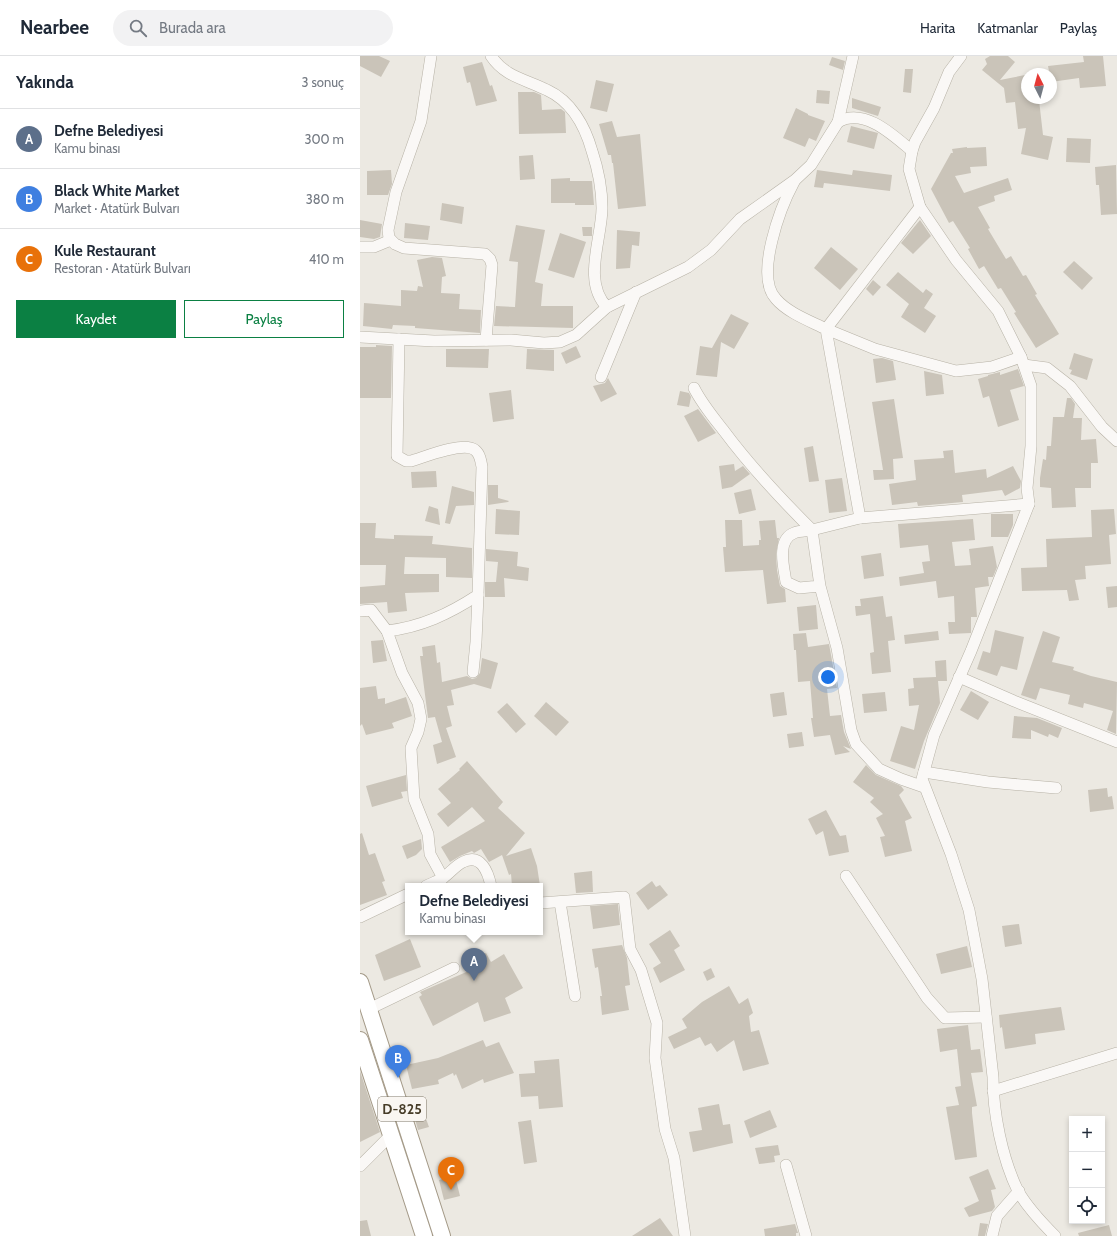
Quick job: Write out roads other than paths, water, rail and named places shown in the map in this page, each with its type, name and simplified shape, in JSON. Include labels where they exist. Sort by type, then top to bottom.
[{"type":"highway","name":"D-825","points":[[360,982],[442,1236]]},
{"type":"highway","name":"D-825","points":[[360,1040],[363,1061],[391,1135],[424,1236]]},
{"type":"street","points":[[431,56],[421,121],[396,192],[388,230],[394,244],[404,248],[484,254],[490,259],[492,271],[486,340]]},
{"type":"street","points":[[491,56],[505,73],[548,90],[564,101],[577,117],[585,132],[592,151],[601,190],[601,226],[595,280],[601,302],[607,307]]},
{"type":"street","points":[[360,337],[434,341],[486,340],[544,343],[560,342],[576,335],[607,307],[688,267],[711,250],[740,219],[795,180],[811,165],[838,122],[853,56]]},
{"type":"street","points":[[961,56],[949,72],[912,151],[909,169],[920,207],[956,260],[998,311],[1023,361],[1031,386],[1031,446],[1027,488],[1029,504],[1023,524],[934,735],[922,779],[924,787],[941,825],[969,910],[982,979],[993,1092],[1004,1156],[1018,1191],[1042,1224],[1055,1236]]},
{"type":"street","points":[[838,122],[844,119],[873,122],[888,130],[912,151]]},
{"type":"street","points":[[795,180],[783,201],[772,238],[769,285],[775,298],[783,305],[826,329],[875,349],[956,371],[992,367],[1023,361],[1047,368],[1070,386],[1102,427],[1117,441]]},
{"type":"street","points":[[860,518],[826,329],[920,207]]},
{"type":"street","points":[[360,247],[374,247],[391,240]]},
{"type":"street","points":[[600,377],[636,292]]},
{"type":"street","points":[[399,339],[397,456],[406,461],[411,461],[459,447],[468,447],[475,450],[480,457],[482,467],[478,595],[473,672]]},
{"type":"street","points":[[694,388],[700,400],[738,450],[790,508],[812,530],[820,586],[837,648],[851,730],[856,744],[879,769],[924,787]]},
{"type":"street","points":[[820,586],[799,588],[789,585],[786,582],[783,547],[784,541],[793,533],[812,530],[860,518],[1029,504]]},
{"type":"street","points":[[387,631],[410,628],[456,608],[478,595]]},
{"type":"street","points":[[360,611],[371,610],[387,631],[402,673],[418,703],[421,718],[418,732],[411,748],[414,799],[428,834],[430,854],[443,878]]},
{"type":"street","points":[[959,677],[1014,701],[1117,742]]},
{"type":"street","points":[[924,772],[988,782],[1056,788]]},
{"type":"street","points":[[432,883],[443,878],[463,862],[478,860],[484,866],[490,883]]},
{"type":"street","points":[[846,876],[927,998],[945,1018],[986,1017]]},
{"type":"street","points":[[360,917],[405,895]]},
{"type":"street","points":[[543,903],[624,897],[630,949],[641,970],[657,1023],[654,1058],[665,1129],[674,1158],[685,1236]]},
{"type":"street","points":[[560,902],[575,996]]},
{"type":"street","points":[[369,1009],[454,968]]},
{"type":"street","points":[[993,1092],[1117,1053]]},
{"type":"street","points":[[360,1166],[391,1135]]},
{"type":"street","points":[[786,1165],[806,1236]]},
{"type":"street","points":[[992,1236],[997,1216],[1018,1191]]},
{"type":"place","name":"Defne Belediyesi","points":[[474,981]]},
{"type":"place","name":"Black White Market","points":[[398,1078]]},
{"type":"place","name":"Kule Restaurant","points":[[451,1190]]}]
